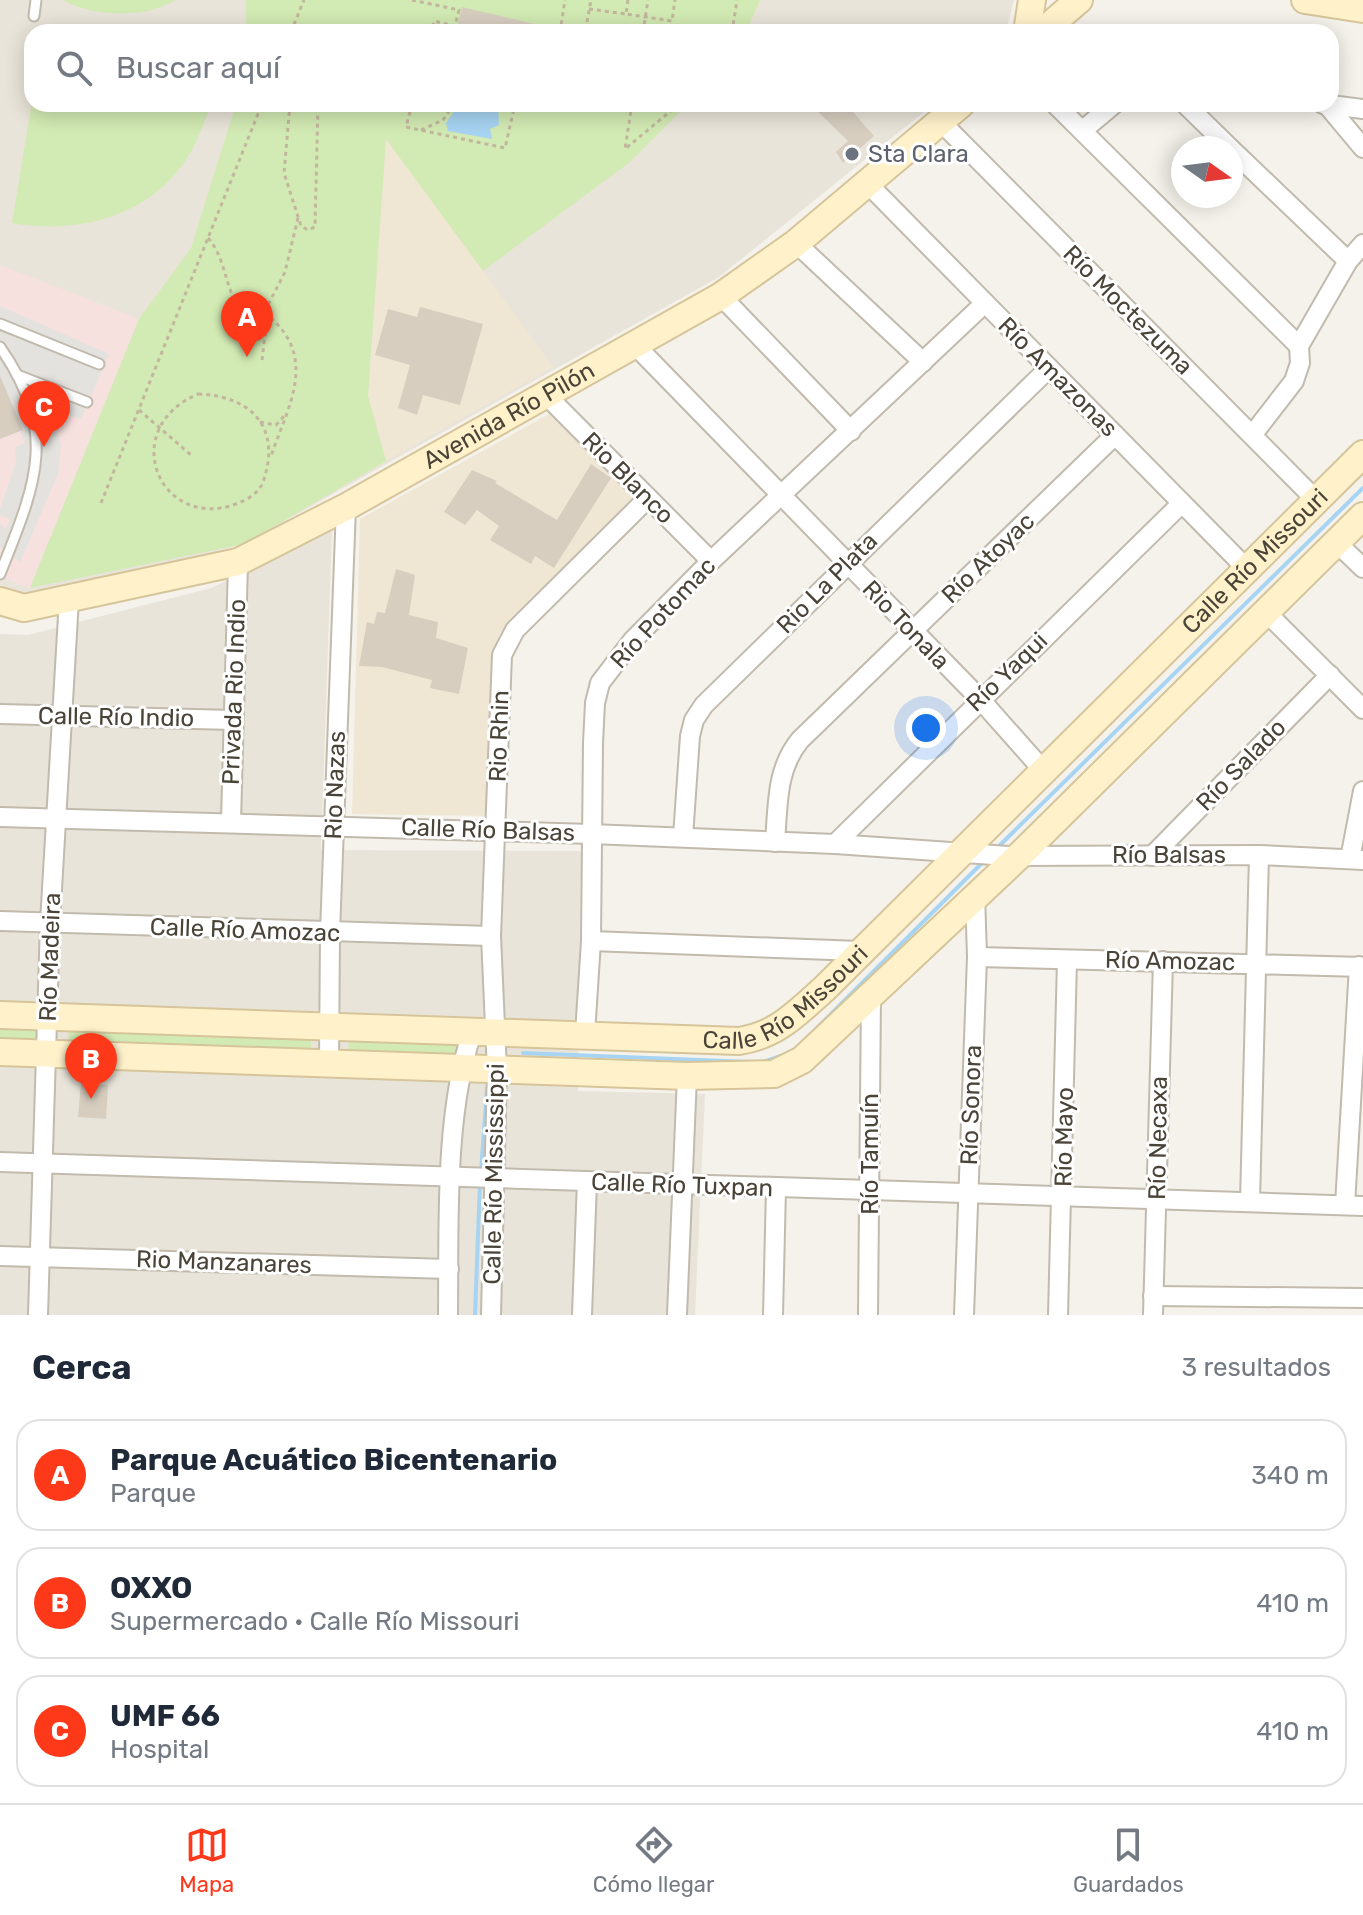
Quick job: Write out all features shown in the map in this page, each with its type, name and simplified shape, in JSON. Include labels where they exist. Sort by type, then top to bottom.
[{"type":"street","points":[[1028,24],[1032,0]]},
{"type":"street","points":[[1051,24],[1079,0]]},
{"type":"street","points":[[1305,0],[1363,9]]},
{"type":"street","points":[[1339,106],[1363,109]]},
{"type":"street","name":"Avenida Río Pilón","points":[[8,607],[69,599],[238,562],[346,507],[721,296],[796,243],[951,112]]},
{"type":"street","points":[[1064,112],[1299,346]]},
{"type":"street","points":[[1083,130],[1104,112]]},
{"type":"street","points":[[1193,112],[1218,136]]},
{"type":"street","points":[[1332,112],[1363,148]]},
{"type":"street","name":"Río Moctezuma","points":[[940,121],[1316,500]]},
{"type":"street","points":[[1243,160],[1348,261]]},
{"type":"street","name":"Río Amazonas","points":[[868,184],[1247,569]]},
{"type":"street","points":[[796,243],[923,362]]},
{"type":"street","points":[[1253,434],[1294,381],[1300,363],[1299,346],[1348,261],[1363,244]]},
{"type":"street","points":[[721,296],[851,431]]},
{"type":"street","name":"Río Potomac","points":[[585,1034],[591,941],[595,703],[600,683],[633,640],[711,561],[985,303]]},
{"type":"street","name":"Rio Tonala","points":[[634,344],[911,633],[979,698],[1042,769]]},
{"type":"street","name":"Rio La Plata","points":[[683,837],[687,765],[694,720],[704,705],[1049,368]]},
{"type":"street","name":"Rio Blanco","points":[[545,394],[711,561]]},
{"type":"street","name":"Río Atoyac","points":[[775,842],[781,779],[791,752],[1115,435]]},
{"type":"street","name":"Calle Río Missouri","points":[[0,1015],[739,1041],[761,1038],[787,1022],[859,951],[967,853],[1042,769],[1363,454]]},
{"type":"street","name":"Rio Rhin","points":[[484,1033],[496,831],[500,669],[507,643],[648,498]]},
{"type":"street","name":"Río Yaqui","points":[[835,844],[979,698],[1182,503]]},
{"type":"street","name":"Rio Nazas","points":[[329,1063],[333,825],[346,507]]},
{"type":"street","name":"Calle Río Missouri","points":[[0,1052],[687,1076],[754,1076],[792,1066],[871,994],[1267,613],[1363,516]]},
{"type":"street","points":[[1336,542],[1363,568]]},
{"type":"street","name":"Privada Rio Indio","points":[[231,822],[238,562]]},
{"type":"street","name":"Río Madeira","points":[[38,1315],[50,923],[69,599]]},
{"type":"street","points":[[1267,613],[1363,709]]},
{"type":"street","name":"Río Salado","points":[[1152,856],[1330,675]]},
{"type":"street","name":"Calle Río Indio","points":[[0,714],[233,720]]},
{"type":"street","points":[[1357,860],[1363,791]]},
{"type":"street","name":"Calle Río Balsas","points":[[0,817],[683,837],[967,853]]},
{"type":"street","name":"Río Balsas","points":[[967,853],[1259,855],[1357,860]]},
{"type":"street","points":[[1250,1201],[1259,855]]},
{"type":"street","name":"Río Sonora","points":[[964,1315],[977,957],[975,894]]},
{"type":"street","name":"Calle Río Amozac","points":[[0,921],[491,936]]},
{"type":"street","points":[[591,941],[859,951]]},
{"type":"street","name":"Río Amozac","points":[[977,957],[1361,966]]},
{"type":"street","name":"Río Mayo","points":[[1058,1315],[1067,960]]},
{"type":"street","name":"Río Necaxa","points":[[1153,1306],[1163,961]]},
{"type":"street","points":[[1354,1206],[1361,966]]},
{"type":"street","name":"Río Tamuín","points":[[868,1315],[871,994]]},
{"type":"street","points":[[448,1315],[459,1070],[484,1033]]},
{"type":"street","name":"Calle Río Mississippi","points":[[484,1033],[497,1071],[490,1178],[491,1315]]},
{"type":"street","points":[[677,1315],[687,1076]]},
{"type":"street","name":"Calle Río Tuxpan","points":[[0,1162],[1354,1206]]},
{"type":"street","points":[[582,1315],[587,1181]]},
{"type":"street","points":[[773,1315],[776,1188]]},
{"type":"street","name":"Rio Manzanares","points":[[0,1256],[449,1269]]},
{"type":"street","points":[[1153,1306],[1363,1298]]},
{"type":"lane","points":[[34,16],[36,0]]},
{"type":"lane","points":[[0,324],[99,364]]},
{"type":"lane","points":[[0,347],[17,375],[38,438],[36,467],[0,574]]},
{"type":"lane","points":[[17,375],[87,402]]},
{"type":"path","points":[[295,24],[304,0]]},
{"type":"path","points":[[412,0],[459,10],[456,24]]},
{"type":"path","points":[[561,24],[565,0]]},
{"type":"path","points":[[587,22],[591,0]]},
{"type":"path","points":[[626,14],[628,0]]},
{"type":"path","points":[[644,24],[648,0]]},
{"type":"path","points":[[589,9],[672,21],[675,0]]},
{"type":"path","points":[[733,24],[737,0]]},
{"type":"path","points":[[101,503],[259,112]]},
{"type":"path","points":[[289,112],[284,173],[301,226],[308,230],[315,227],[318,112]]},
{"type":"path","points":[[410,112],[406,127],[505,148],[513,112]]},
{"type":"path","points":[[421,130],[443,120],[448,112]]},
{"type":"path","points":[[631,112],[625,149],[669,112]]},
{"type":"path","points":[[262,360],[269,303],[285,272],[299,214]]},
{"type":"path","points":[[208,238],[224,263],[236,305],[251,319],[273,320],[290,339],[297,365],[297,383],[261,486],[253,496],[222,508],[191,505],[162,484],[153,463],[152,447],[158,426],[180,402],[198,394],[221,395],[252,410],[268,440],[270,460]]},
{"type":"path","points":[[139,410],[191,455]]},
{"type":"path","points":[[259,421],[276,425],[286,413]]},
{"type":"shaded area","points":[[0,0],[1014,0],[1008,24],[24,24],[24,112],[924,112],[719,277],[244,544],[0,608]]},
{"type":"shaded area","points":[[386,138],[553,367],[386,461],[368,396]]},
{"type":"shaded area","points":[[0,265],[139,319],[30,588],[0,576]]},
{"type":"shaded area","points":[[0,306],[109,354],[81,419],[35,404],[41,423],[55,419],[61,446],[58,474],[20,562],[0,548],[0,523],[6,529],[10,519],[0,515],[0,509],[16,462],[15,447],[25,443],[0,380]]},
{"type":"shaded area","points":[[549,414],[638,498],[499,635],[488,816],[352,814],[360,519]]},
{"type":"shaded area","points":[[332,531],[321,850],[581,851],[578,1091],[705,1094],[695,1315],[0,1315],[0,634],[28,635],[211,588]]},
{"type":"green space","points":[[63,0],[175,0],[150,10],[119,14],[88,10]]},
{"type":"green space","points":[[246,0],[760,0],[750,24],[246,24]]},
{"type":"green space","points":[[30,112],[209,112],[196,143],[174,176],[134,206],[88,223],[37,226],[12,223]]},
{"type":"green space","points":[[234,112],[680,112],[630,162],[483,271],[386,139],[368,396],[386,461],[244,544],[30,588],[139,319],[191,248]]},
{"type":"green space","points":[[0,1027],[39,1029],[41,1043],[0,1042]]},
{"type":"green space","points":[[69,1029],[311,1035],[311,1056],[68,1046]]},
{"type":"green space","points":[[349,1040],[463,1045],[454,1057],[348,1052]]},
{"type":"water","points":[[454,112],[498,112],[499,125],[490,129],[492,139],[448,131],[446,123]]},
{"type":"building","points":[[462,7],[534,24],[458,24]]},
{"type":"building","points":[[818,112],[853,112],[874,136],[843,163],[836,152],[848,141]]},
{"type":"building","points":[[420,307],[483,324],[460,405],[423,395],[417,415],[398,408],[410,365],[375,355],[388,309],[417,317]]},
{"type":"building","points":[[0,376],[23,430],[0,439]]},
{"type":"building","points":[[591,464],[611,478],[554,568],[535,556],[531,564],[490,540],[499,526],[477,510],[465,525],[444,512],[472,470],[497,481],[495,483],[557,520]]},
{"type":"building","points":[[396,569],[415,575],[409,615],[438,622],[436,638],[468,648],[459,694],[430,688],[432,680],[382,667],[359,666],[367,622],[374,624],[377,612],[385,613]]},
{"type":"building","points":[[81,1083],[108,1085],[106,1119],[78,1117]]},
{"type":"waterway","points":[[997,848],[1363,488]]},
{"type":"waterway","points":[[813,1032],[985,860]]},
{"type":"waterway","points":[[523,1053],[750,1062]]},
{"type":"waterway","points":[[763,1062],[781,1056]]},
{"type":"waterway","points":[[481,1173],[487,1088]]},
{"type":"waterway","points":[[475,1315],[480,1182]]},
{"type":"place","name":"Sta Clara","points":[[852,154]]},
{"type":"place","name":"Parque Acuático Bicentenario","points":[[247,357]]},
{"type":"place","name":"UMF 66","points":[[44,447]]},
{"type":"place","name":"OXXO","points":[[91,1099]]}]
